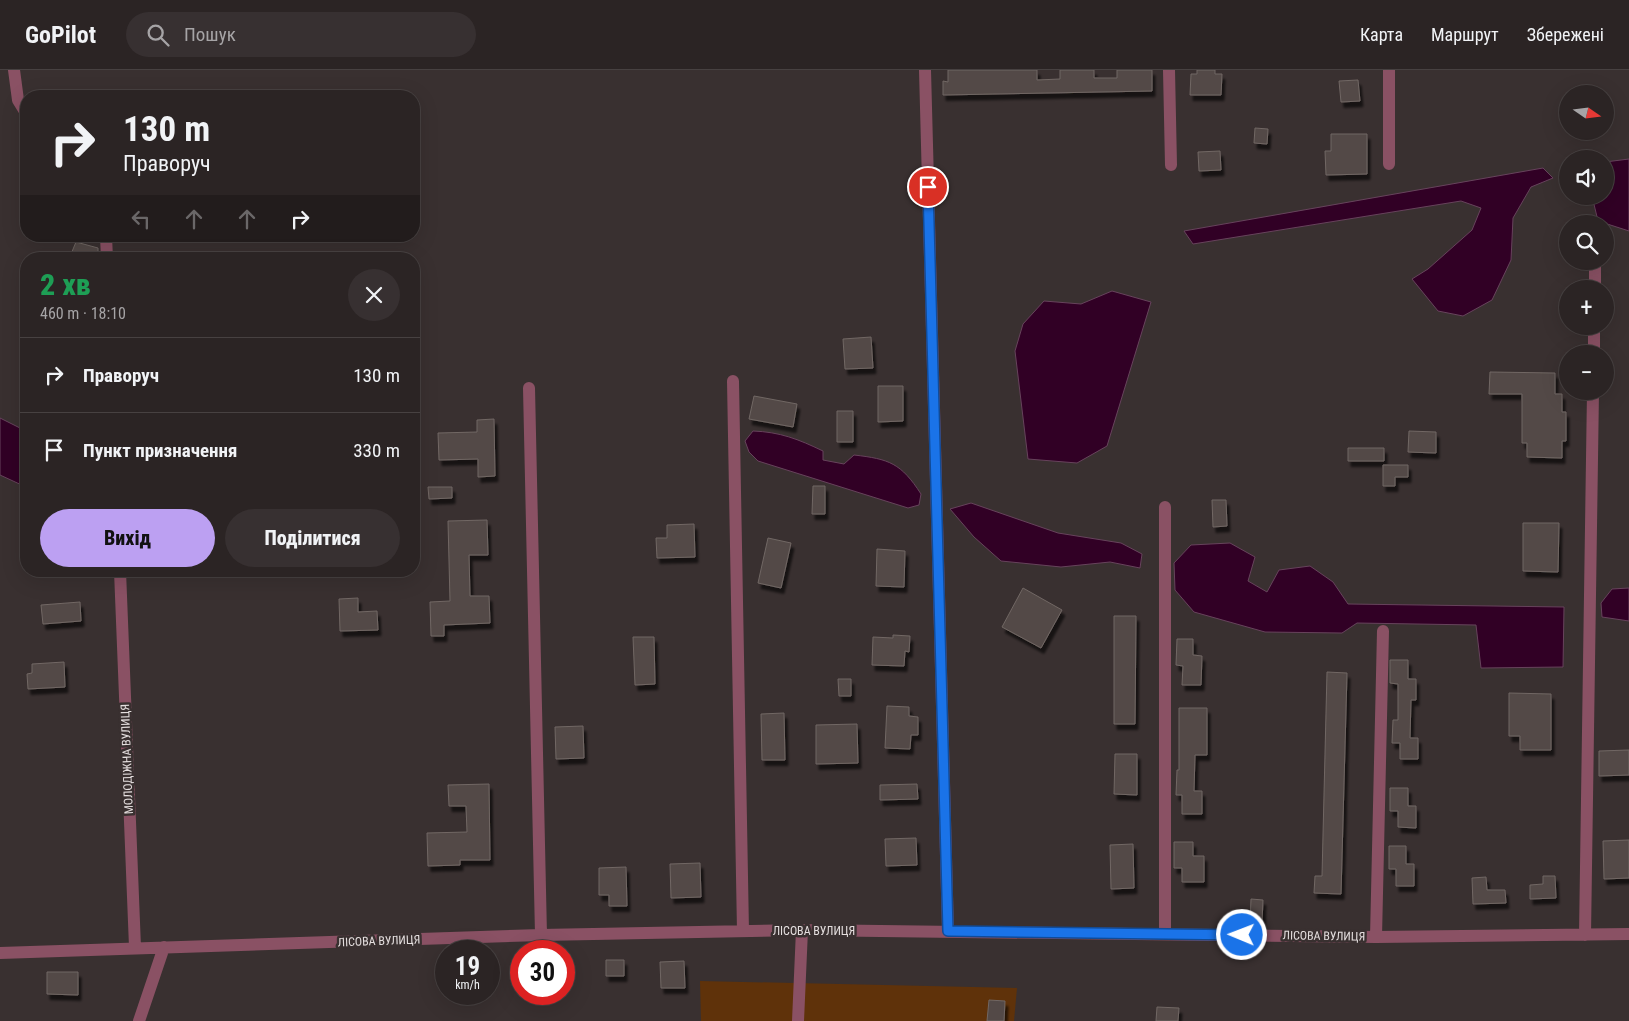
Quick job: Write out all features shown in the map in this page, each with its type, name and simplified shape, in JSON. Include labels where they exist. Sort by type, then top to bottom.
[{"type":"street","points":[[14,70],[20,103]]},
{"type":"street","points":[[925,70],[948,931]]},
{"type":"street","points":[[1169,70],[1171,165]]},
{"type":"street","points":[[1389,70],[1389,164]]},
{"type":"street","points":[[733,381],[743,931]]},
{"type":"street","points":[[529,388],[541,936]]},
{"type":"street","points":[[1585,935],[1593,400]]},
{"type":"street","points":[[1165,507],[1165,934]]},
{"type":"street","name":"МОЛОДІЖНА ВУЛИЦЯ","points":[[120,577],[134,947]]},
{"type":"street","points":[[1376,937],[1383,631]]},
{"type":"street","points":[[798,1021],[802,930]]},
{"type":"street","name":"ЛІСОВА ВУЛИЦЯ","points":[[0,952],[802,930],[1376,937],[1629,934]]},
{"type":"street","points":[[140,1021],[164,947]]},
{"type":"shaded area","points":[[1629,159],[1629,231],[1614,226],[1614,215],[1597,215],[1594,205],[1614,205],[1614,161]]},
{"type":"shaded area","points":[[1543,168],[1553,178],[1531,187],[1513,218],[1511,260],[1492,300],[1463,316],[1438,311],[1412,279],[1428,269],[1472,230],[1481,208],[1461,201],[1193,244],[1184,231]]},
{"type":"shaded area","points":[[1112,291],[1151,302],[1107,446],[1077,463],[1028,459],[1015,351],[1023,324],[1044,301],[1081,304]]},
{"type":"shaded area","points":[[0,418],[20,428],[20,484],[0,475]]},
{"type":"shaded area","points":[[753,431],[789,437],[805,443],[823,451],[823,460],[844,464],[854,455],[876,458],[893,464],[907,475],[921,494],[919,505],[908,508],[758,461],[749,452],[745,441]]},
{"type":"shaded area","points":[[971,503],[1058,533],[1121,543],[1142,554],[1140,568],[1110,562],[1061,567],[1001,561],[974,537],[950,509]]},
{"type":"shaded area","points":[[1230,543],[1255,557],[1248,581],[1267,592],[1279,570],[1310,566],[1333,582],[1348,604],[1564,607],[1563,667],[1481,668],[1476,625],[1357,623],[1342,633],[1265,632],[1194,612],[1175,590],[1174,563],[1191,545]]},
{"type":"shaded area","points":[[1629,588],[1629,621],[1602,617],[1601,603],[1612,589]]},
{"type":"shaded area","points":[[700,981],[1017,988],[1014,1021],[701,1021]]},
{"type":"building","points":[[948,70],[1037,70],[1037,80],[1060,79],[1060,70],[1094,70],[1094,78],[1117,78],[1117,70],[1152,70],[1152,91],[943,95],[943,81],[948,82]]},
{"type":"building","points":[[1197,70],[1215,70],[1215,74],[1222,74],[1221,95],[1190,95],[1191,74],[1197,74]]},
{"type":"building","points":[[1358,80],[1360,101],[1341,102],[1339,81]]},
{"type":"building","points":[[1255,128],[1268,129],[1267,144],[1254,143]]},
{"type":"building","points":[[1331,134],[1367,134],[1367,174],[1326,175],[1325,151],[1331,151]]},
{"type":"building","points":[[1220,151],[1221,170],[1199,171],[1198,152]]},
{"type":"building","points":[[76,242],[98,248],[98,252],[72,252]]},
{"type":"building","points":[[871,337],[873,368],[845,369],[843,339]]},
{"type":"building","points":[[1490,372],[1555,373],[1555,394],[1559,394],[1559,400],[1562,400],[1562,412],[1566,412],[1566,441],[1562,441],[1562,458],[1527,457],[1527,443],[1522,443],[1522,394],[1489,394]]},
{"type":"building","points":[[878,386],[903,386],[903,421],[878,422]]},
{"type":"building","points":[[754,396],[797,404],[793,427],[749,419]]},
{"type":"building","points":[[837,411],[853,411],[853,442],[837,442]]},
{"type":"building","points":[[494,419],[495,476],[478,477],[478,459],[439,460],[438,433],[477,432],[477,420]]},
{"type":"building","points":[[1409,431],[1436,432],[1436,453],[1408,452]]},
{"type":"building","points":[[1348,448],[1384,448],[1384,461],[1348,461]]},
{"type":"building","points":[[1383,465],[1408,465],[1408,477],[1395,477],[1395,486],[1383,486]]},
{"type":"building","points":[[813,486],[825,486],[825,514],[812,514]]},
{"type":"building","points":[[428,487],[452,487],[452,498],[429,499]]},
{"type":"building","points":[[1212,500],[1226,500],[1227,526],[1213,527]]},
{"type":"building","points":[[487,520],[488,555],[469,555],[470,596],[489,596],[490,623],[444,625],[444,636],[431,636],[430,602],[450,601],[448,521]]},
{"type":"building","points":[[1523,523],[1559,523],[1558,572],[1523,571]]},
{"type":"building","points":[[694,524],[695,557],[657,558],[656,538],[667,538],[667,525]]},
{"type":"building","points":[[768,538],[791,543],[781,588],[758,583]]},
{"type":"building","points":[[877,549],[905,551],[904,587],[876,586]]},
{"type":"building","points":[[1023,588],[1062,610],[1041,648],[1002,627]]},
{"type":"building","points":[[358,598],[358,612],[377,611],[378,630],[340,631],[339,599]]},
{"type":"building","points":[[80,602],[81,621],[43,624],[41,605]]},
{"type":"building","points":[[1114,616],[1136,616],[1135,724],[1114,724]]},
{"type":"building","points":[[893,635],[910,636],[909,652],[905,651],[904,666],[872,665],[873,637],[893,638]]},
{"type":"building","points":[[633,637],[654,637],[655,684],[635,685]]},
{"type":"building","points":[[1177,639],[1193,639],[1193,655],[1202,656],[1201,685],[1182,685],[1183,666],[1176,665]]},
{"type":"building","points":[[1390,660],[1408,660],[1408,679],[1416,679],[1416,700],[1411,700],[1410,738],[1418,738],[1418,759],[1400,759],[1400,743],[1392,743],[1393,720],[1398,720],[1398,684],[1390,683]]},
{"type":"building","points":[[64,662],[65,687],[28,689],[27,674],[32,673],[32,664]]},
{"type":"building","points":[[1327,672],[1347,673],[1341,894],[1314,893],[1315,876],[1322,876]]},
{"type":"building","points":[[838,679],[851,679],[851,696],[839,696]]},
{"type":"building","points":[[1509,693],[1551,694],[1551,750],[1520,750],[1520,736],[1509,736]]},
{"type":"building","points":[[887,706],[909,707],[909,716],[918,717],[918,735],[911,735],[910,749],[885,748]]},
{"type":"building","points":[[1179,708],[1207,708],[1207,755],[1195,755],[1194,791],[1202,791],[1202,814],[1182,814],[1182,795],[1176,795],[1177,770],[1179,770]]},
{"type":"building","points":[[784,713],[785,760],[762,760],[761,714]]},
{"type":"building","points":[[857,724],[858,763],[816,764],[816,725]]},
{"type":"building","points":[[583,726],[584,758],[556,759],[555,727]]},
{"type":"building","points":[[1629,750],[1629,775],[1599,776],[1599,751]]},
{"type":"building","points":[[1115,754],[1137,754],[1137,795],[1114,794]]},
{"type":"building","points":[[489,784],[490,860],[460,860],[460,865],[428,866],[427,833],[467,832],[466,806],[449,806],[448,785]]},
{"type":"building","points":[[917,784],[918,799],[880,800],[880,785]]},
{"type":"building","points":[[1390,788],[1408,788],[1408,806],[1416,806],[1416,828],[1398,827],[1398,811],[1390,811]]},
{"type":"building","points":[[916,838],[917,865],[886,866],[885,839]]},
{"type":"building","points":[[1629,840],[1629,878],[1604,879],[1603,841]]},
{"type":"building","points":[[1174,842],[1193,842],[1193,856],[1204,856],[1204,882],[1182,882],[1182,868],[1174,868]]},
{"type":"building","points":[[1133,844],[1134,888],[1111,889],[1110,845]]},
{"type":"building","points":[[1389,846],[1406,846],[1406,864],[1414,864],[1414,886],[1396,886],[1396,869],[1389,869]]},
{"type":"building","points":[[700,863],[701,897],[671,898],[670,864]]},
{"type":"building","points":[[626,867],[627,906],[609,906],[609,895],[599,895],[599,868]]},
{"type":"building","points":[[1543,876],[1555,876],[1556,898],[1530,899],[1530,885],[1543,884]]},
{"type":"building","points":[[1486,877],[1487,890],[1505,890],[1506,903],[1473,904],[1472,878]]},
{"type":"building","points":[[1251,899],[1263,900],[1262,923],[1250,923]]},
{"type":"building","points":[[606,960],[624,960],[624,976],[606,976]]},
{"type":"building","points":[[684,961],[685,988],[661,988],[660,962]]},
{"type":"building","points":[[47,972],[78,972],[78,995],[47,994]]},
{"type":"building","points":[[989,1000],[1005,1001],[1004,1021],[987,1021]]},
{"type":"building","points":[[1157,1007],[1179,1008],[1178,1021],[1156,1021]]},
{"type":"route","points":[[928,187],[948,931],[1242,935]]}]
